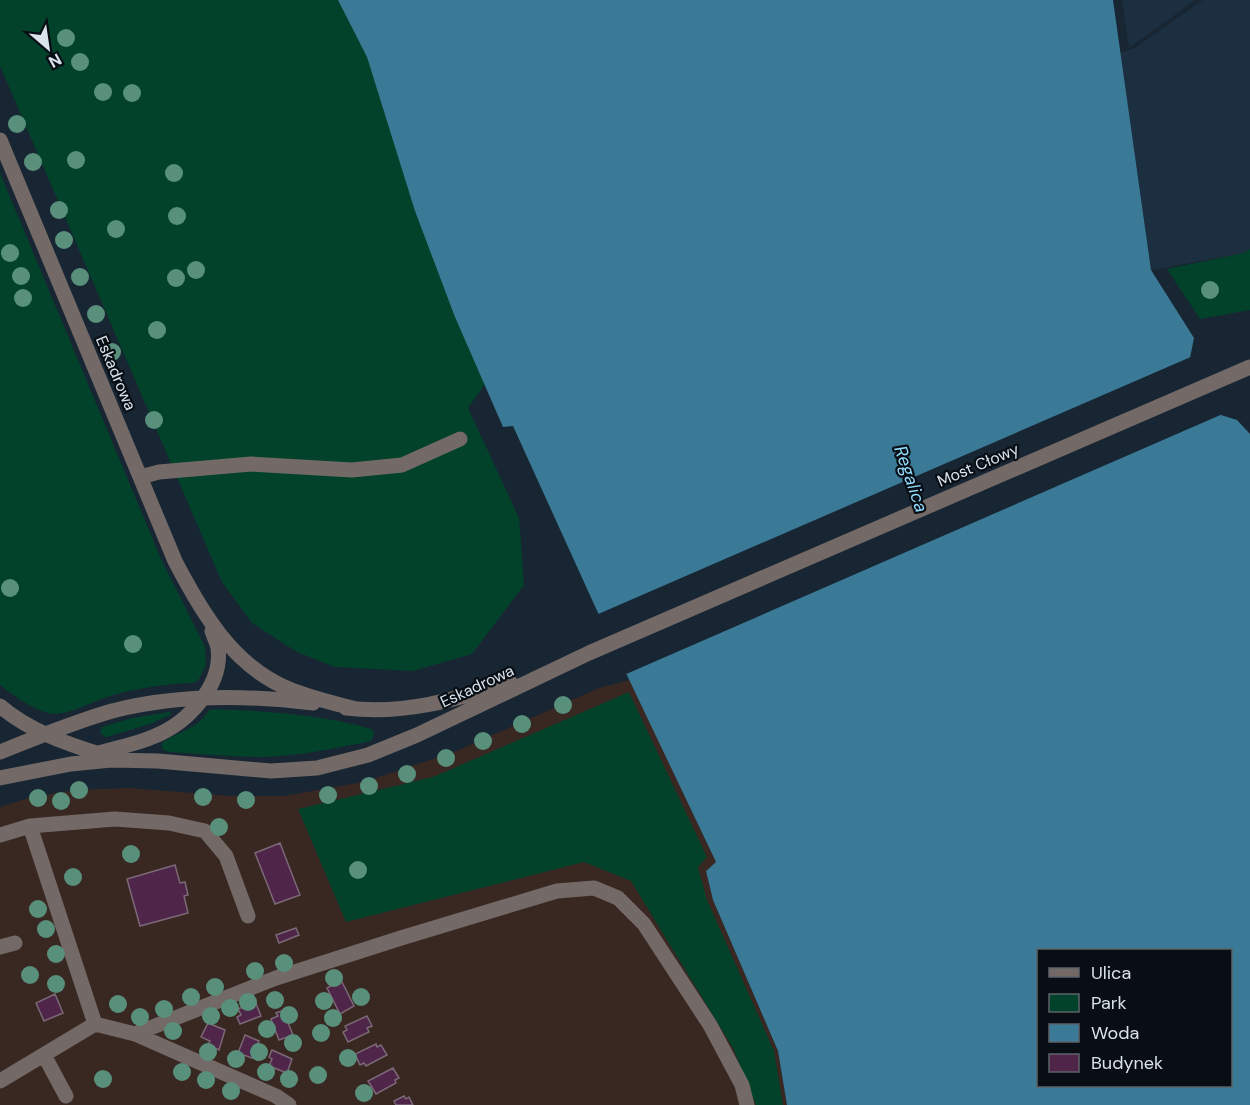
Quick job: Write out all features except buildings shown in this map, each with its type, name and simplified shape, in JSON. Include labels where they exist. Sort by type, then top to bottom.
[{"type":"street","name":"Eskadrowa","points":[[0,140],[176,561],[207,617],[235,653],[256,671],[287,688],[356,709]]},
{"type":"street","name":"Most Cłowy","points":[[589,653],[1250,367]]},
{"type":"street","points":[[140,477],[159,472],[251,464],[352,470],[402,465],[460,439]]},
{"type":"street","name":"Eskadrowa","points":[[53,767],[155,736],[176,725],[192,711],[212,682],[218,664],[218,648],[207,617]]},
{"type":"street","name":"Eskadrowa","points":[[0,752],[44,734],[113,711],[182,699],[231,697],[356,709],[393,710],[435,705],[508,683],[589,653]]},
{"type":"street","name":"Eskadrowa","points":[[0,778],[53,767],[111,760],[271,771],[317,768],[368,755],[417,735],[589,653]]},
{"type":"street","name":"Eskadrowa","points":[[0,706],[44,734],[66,743],[97,753],[142,761]]},
{"type":"street","points":[[0,835],[30,826],[115,819],[169,823],[205,831],[226,856],[248,916]]},
{"type":"street","points":[[30,826],[95,1024]]},
{"type":"street","points":[[135,1034],[276,978],[557,891],[594,888],[618,898],[644,924],[710,1025],[742,1085],[747,1105]]},
{"type":"street","points":[[0,1081],[95,1024],[135,1034],[276,1096],[289,1105]]},
{"type":"street","points":[[44,1055],[66,1096]]},
{"type":"shaded area","points":[[1122,0],[1195,0],[1129,48]]},
{"type":"shaded area","points":[[1203,0],[1250,0],[1250,249],[1244,253],[1151,270],[1120,53],[1135,48]]},
{"type":"shaded area","points":[[630,680],[716,862],[706,871],[713,900],[778,1051],[787,1105],[0,1105],[0,807],[29,798],[74,790],[128,788],[232,796],[284,796],[364,782],[454,752],[599,688]]},
{"type":"green space","points":[[0,0],[363,0],[496,369],[468,408],[519,518],[524,585],[472,654],[413,671],[335,667],[297,652],[252,623],[222,582],[0,66]]},
{"type":"green space","points":[[0,173],[161,559],[205,647],[206,665],[198,681],[130,691],[55,714],[29,705],[0,685]]},
{"type":"green space","points":[[1250,249],[1250,310],[1200,319],[1167,269],[1244,253]]},
{"type":"green space","points":[[629,692],[707,857],[698,867],[707,900],[774,1051],[783,1105],[756,1105],[733,1048],[631,881],[584,862],[346,922],[298,809],[433,777]]},
{"type":"green space","points":[[209,710],[316,717],[373,730],[374,735],[371,741],[318,751],[264,757],[163,750],[161,745],[163,742],[194,726]]},
{"type":"green space","points":[[169,712],[172,714],[153,723],[105,737],[100,733],[102,727],[132,718]]},
{"type":"water","name":"Regalica","points":[[338,0],[1113,0],[1151,270],[1194,338],[1190,358],[1221,415],[1237,420],[1250,434],[1250,1105],[787,1105],[778,1051],[713,900],[706,871],[716,862],[614,648],[513,426],[503,427],[455,317],[415,211],[367,57]]},
{"type":"pier","points":[[1193,356],[1225,413],[624,675],[596,615]]}]
